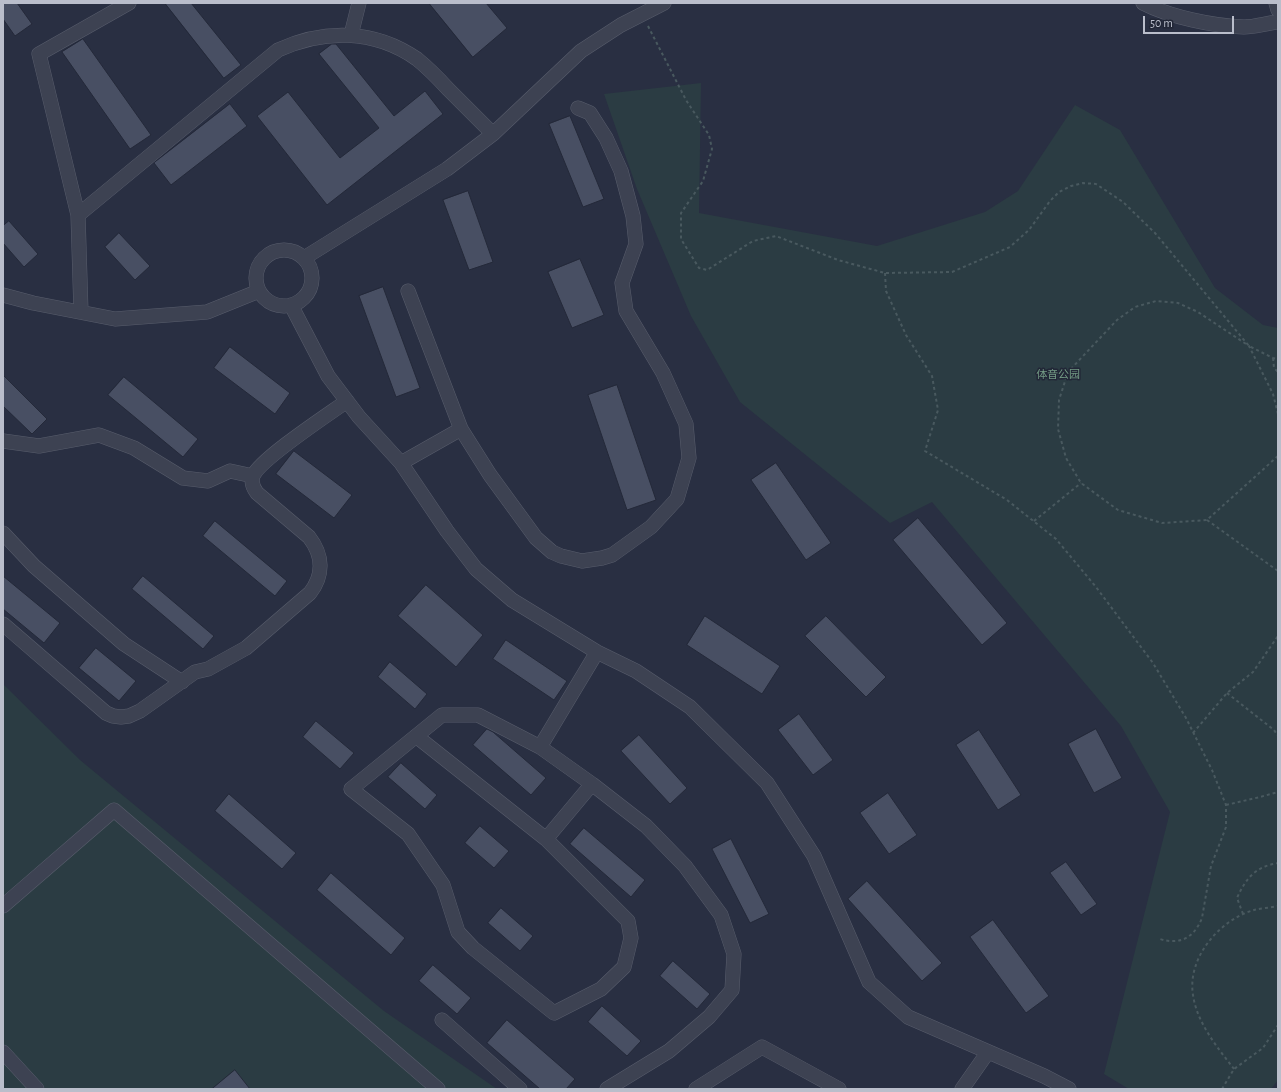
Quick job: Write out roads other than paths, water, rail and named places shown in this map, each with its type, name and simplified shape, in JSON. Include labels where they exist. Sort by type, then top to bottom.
[{"type":"street","points":[[81,312],[78,215],[39,54],[129,3]]},
{"type":"street","points":[[351,35],[359,3]]},
{"type":"street","points":[[304,258],[447,169],[493,134],[581,50],[607,33],[664,3]]},
{"type":"street","points":[[1142,3],[1154,9],[1198,21],[1246,27],[1278,22]]},
{"type":"street","points":[[1276,3],[1278,10]]},
{"type":"street","points":[[78,215],[278,50],[292,44],[314,38],[336,35],[351,35],[381,41],[399,49],[417,59],[428,68],[493,134]]},
{"type":"street","points":[[408,291],[461,429],[490,475],[543,546],[561,556],[582,561],[602,558],[612,555],[651,527],[677,499],[690,458],[686,424],[663,373],[626,311],[622,283],[636,244],[632,216],[621,171],[606,138],[590,113],[578,108]]},
{"type":"street","points":[[285,249],[292,250],[304,258],[312,271],[311,285],[304,298],[291,305],[284,306],[276,305],[264,297],[260,291],[256,277],[257,270],[264,257],[270,253],[285,249]]},
{"type":"street","points":[[3,295],[115,319],[206,312],[260,291]]},
{"type":"street","points":[[291,305],[328,376],[358,417],[400,462],[447,531],[476,568],[512,600],[597,652],[636,671],[690,707],[767,783],[814,856],[869,982],[908,1017],[1044,1076],[1069,1089]]},
{"type":"street","points":[[3,624],[106,713],[113,716],[128,716],[134,714],[195,672],[208,669],[246,648],[310,593],[319,576],[320,562],[320,555],[310,537],[257,493],[253,485],[253,476],[255,472],[272,455],[347,401]]},
{"type":"street","points":[[400,462],[461,429]]},
{"type":"street","points":[[3,441],[39,446],[99,435],[134,448],[183,478],[208,481],[230,471],[253,476]]},
{"type":"street","points":[[3,533],[34,566],[124,644],[182,682]]},
{"type":"street","points":[[540,747],[597,652]]},
{"type":"street","points":[[416,736],[546,839],[628,921],[631,938],[624,967],[601,989],[554,1013],[473,948],[458,932],[443,885],[408,834],[351,789],[416,736],[442,715],[478,714],[540,747],[592,784],[646,826],[685,866],[721,915],[734,954],[732,990],[709,1017],[669,1051],[607,1089]]},
{"type":"street","points":[[546,839],[592,784]]},
{"type":"street","points":[[3,906],[114,810],[438,1089]]},
{"type":"street","points":[[442,1020],[520,1089]]},
{"type":"street","points":[[696,1089],[762,1047],[840,1089]]},
{"type":"street","points":[[3,1052],[37,1089]]},
{"type":"street","points":[[962,1089],[988,1052]]},
{"type":"park label","name":"体音公园","points":[[1058,375]]}]
